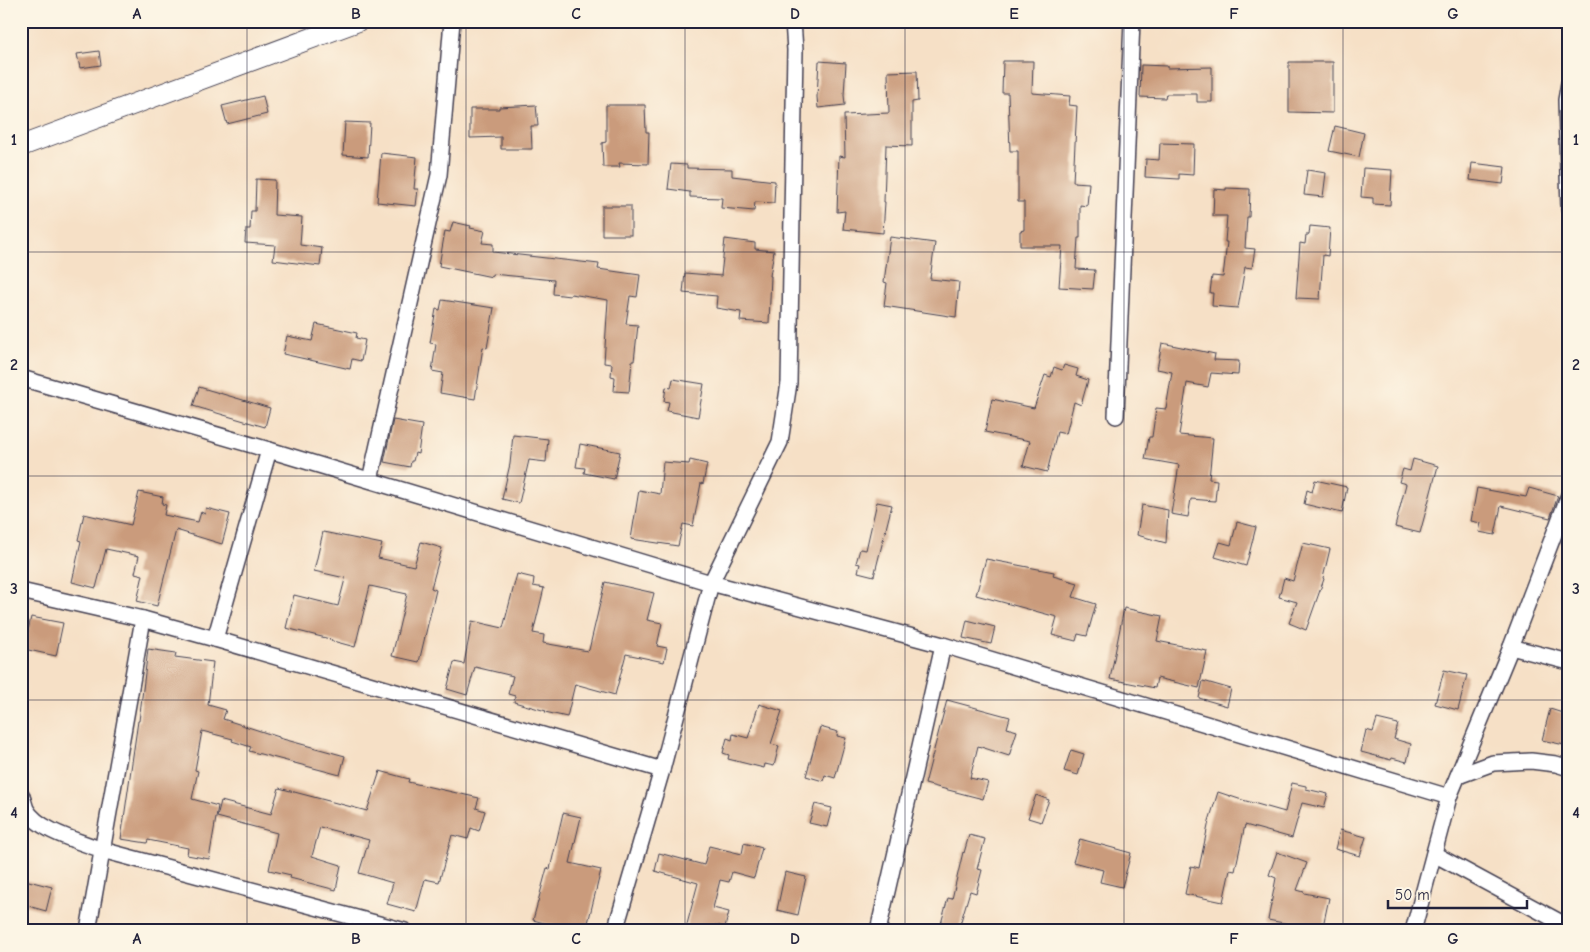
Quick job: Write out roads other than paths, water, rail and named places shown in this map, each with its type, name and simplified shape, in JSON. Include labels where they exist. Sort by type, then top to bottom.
[{"type":"street","points":[[21,146],[358,21]]},
{"type":"street","points":[[370,480],[439,175],[452,21]]},
{"type":"street","points":[[615,931],[662,770],[711,583],[780,442],[789,384],[795,50],[793,21]]},
{"type":"street","points":[[1116,416],[1132,21]]},
{"type":"street","points":[[1569,83],[1566,100],[1569,209]]},
{"type":"street","points":[[21,378],[370,480],[711,583],[943,645],[1449,798]]},
{"type":"street","points":[[215,639],[269,450]]},
{"type":"street","points":[[1413,931],[1449,798],[1511,647],[1569,495]]},
{"type":"street","points":[[21,591],[143,619],[215,639],[662,770]]},
{"type":"street","points":[[88,931],[143,619]]},
{"type":"street","points":[[878,931],[943,645]]},
{"type":"street","points":[[1511,647],[1569,662]]},
{"type":"street","points":[[1458,776],[1493,763],[1531,762],[1556,764],[1569,768]]},
{"type":"street","points":[[21,794],[26,809],[38,822],[57,833],[102,850],[397,930]]},
{"type":"street","points":[[1434,854],[1569,928]]}]
